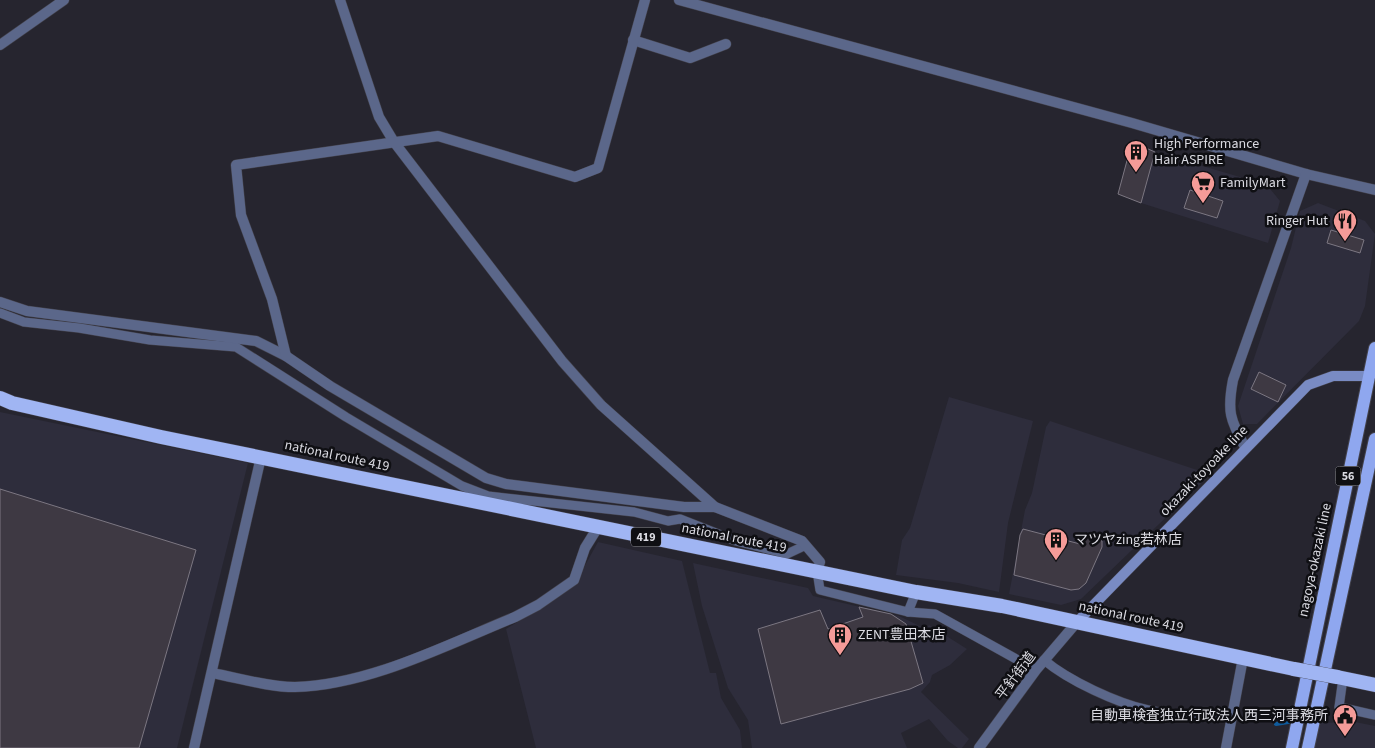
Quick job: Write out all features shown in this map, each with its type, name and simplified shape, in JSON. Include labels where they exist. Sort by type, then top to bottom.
[{"type":"highway","name":"national route 419","points":[[0,398],[12,403],[161,437],[916,592],[1002,606],[1375,685]]},
{"type":"main road","name":"nagoya-okazaki line","points":[[1292,748],[1375,348]]},
{"type":"main road","name":"okazaki-toyoake line","points":[[1077,622],[1245,447],[1308,385],[1333,376],[1370,376]]},
{"type":"main road","name":"56","points":[[1308,748],[1375,439]]},
{"type":"street","points":[[0,44],[64,0]]},
{"type":"street","points":[[340,0],[379,117],[394,142],[575,376],[600,405],[715,506],[802,541],[804,546],[820,562],[818,571],[820,590],[908,612],[935,614],[1036,670]]},
{"type":"street","points":[[286,356],[272,298],[241,215],[236,165],[438,136],[575,177],[598,168],[645,0]]},
{"type":"street","points":[[679,0],[1132,123],[1306,174],[1375,190]]},
{"type":"street","points":[[633,40],[690,58],[726,44]]},
{"type":"street","points":[[1245,447],[1234,427],[1228,404],[1233,380],[1306,174]]},
{"type":"street","points":[[0,302],[27,311],[256,341],[286,356],[330,386],[486,478],[506,484],[674,506],[715,506]]},
{"type":"street","points":[[0,313],[24,322],[79,328],[150,340],[186,341],[236,347],[363,427],[462,486],[488,496],[634,512],[668,521],[680,519],[736,541],[787,554],[804,546]]},
{"type":"street","points":[[194,748],[262,457]]},
{"type":"street","points":[[212,673],[293,687],[324,685],[374,672],[515,617],[551,597],[574,580],[585,548],[598,527]]},
{"type":"street","points":[[908,612],[916,592]]},
{"type":"street","name":"平針街道","points":[[979,748],[1036,670],[1077,622]]},
{"type":"street","points":[[1226,748],[1243,658]]},
{"type":"street","points":[[1044,660],[1054,668],[1084,684],[1147,710],[1175,714],[1233,717]]},
{"type":"street","points":[[1340,677],[1339,707],[1375,715]]},
{"type":"shaded area","points":[[1155,152],[1267,185],[1280,201],[1268,243],[1141,203]]},
{"type":"shaded area","points":[[1318,203],[1365,221],[1375,234],[1365,306],[1359,321],[1257,424],[1243,424],[1238,406],[1291,248],[1300,211]]},
{"type":"shaded area","points":[[949,397],[1033,421],[1008,523],[999,592],[958,583],[896,575],[902,540],[910,528]]},
{"type":"shaded area","points":[[0,412],[248,463],[177,748],[0,748]]},
{"type":"shaded area","points":[[1050,421],[1209,474],[1081,599],[1061,605],[1009,594],[1025,510],[1032,493],[1046,427]]},
{"type":"shaded area","points":[[598,542],[682,561],[710,673],[716,673],[721,698],[740,730],[742,748],[536,748],[506,629],[573,587]]},
{"type":"shaded area","points":[[693,563],[808,588],[813,596],[899,616],[926,629],[929,625],[967,649],[950,665],[932,675],[930,682],[921,692],[969,739],[962,748],[958,748],[948,741],[929,719],[901,733],[907,748],[752,748],[748,720],[728,688],[702,606]]},
{"type":"shaded area","name":"自動車検査独立行政法人西三河事務所","points":[[1355,722],[1375,726],[1375,748],[1313,748],[1317,723]]},
{"type":"building","name":"High Performance Hair ASPIRE","points":[[1132,142],[1155,152],[1141,203],[1118,194]]},
{"type":"building","name":"FamilyMart","points":[[1190,190],[1223,201],[1217,218],[1184,208]]},
{"type":"building","name":"Ringer Hut","points":[[1331,230],[1364,240],[1360,253],[1327,243]]},
{"type":"building","points":[[1259,372],[1286,385],[1278,402],[1251,389]]},
{"type":"building","points":[[0,489],[196,550],[139,748],[0,748]]},
{"type":"building","name":"マツヤzing若林店","points":[[1023,529],[1080,544],[1086,536],[1102,541],[1102,547],[1086,583],[1079,589],[1071,590],[1014,575],[1020,535]]},
{"type":"building","name":"ZENT豊田本店","points":[[859,607],[891,614],[906,624],[923,683],[910,689],[781,724],[758,629],[820,610],[828,629],[863,617]]},
{"type":"waterway","points":[[1276,724],[1325,716]]},
{"type":"place","name":"High Performance Hair ASPIRE","points":[[1136,173]]},
{"type":"place","name":"FamilyMart","points":[[1203,204]]},
{"type":"place","name":"Ringer Hut","points":[[1345,242]]},
{"type":"place","name":"マツヤzing若林店","points":[[1056,561]]},
{"type":"place","name":"ZENT豊田本店","points":[[840,656]]},
{"type":"place","name":"自動車検査独立行政法人西三河事務所","points":[[1345,737]]}]
